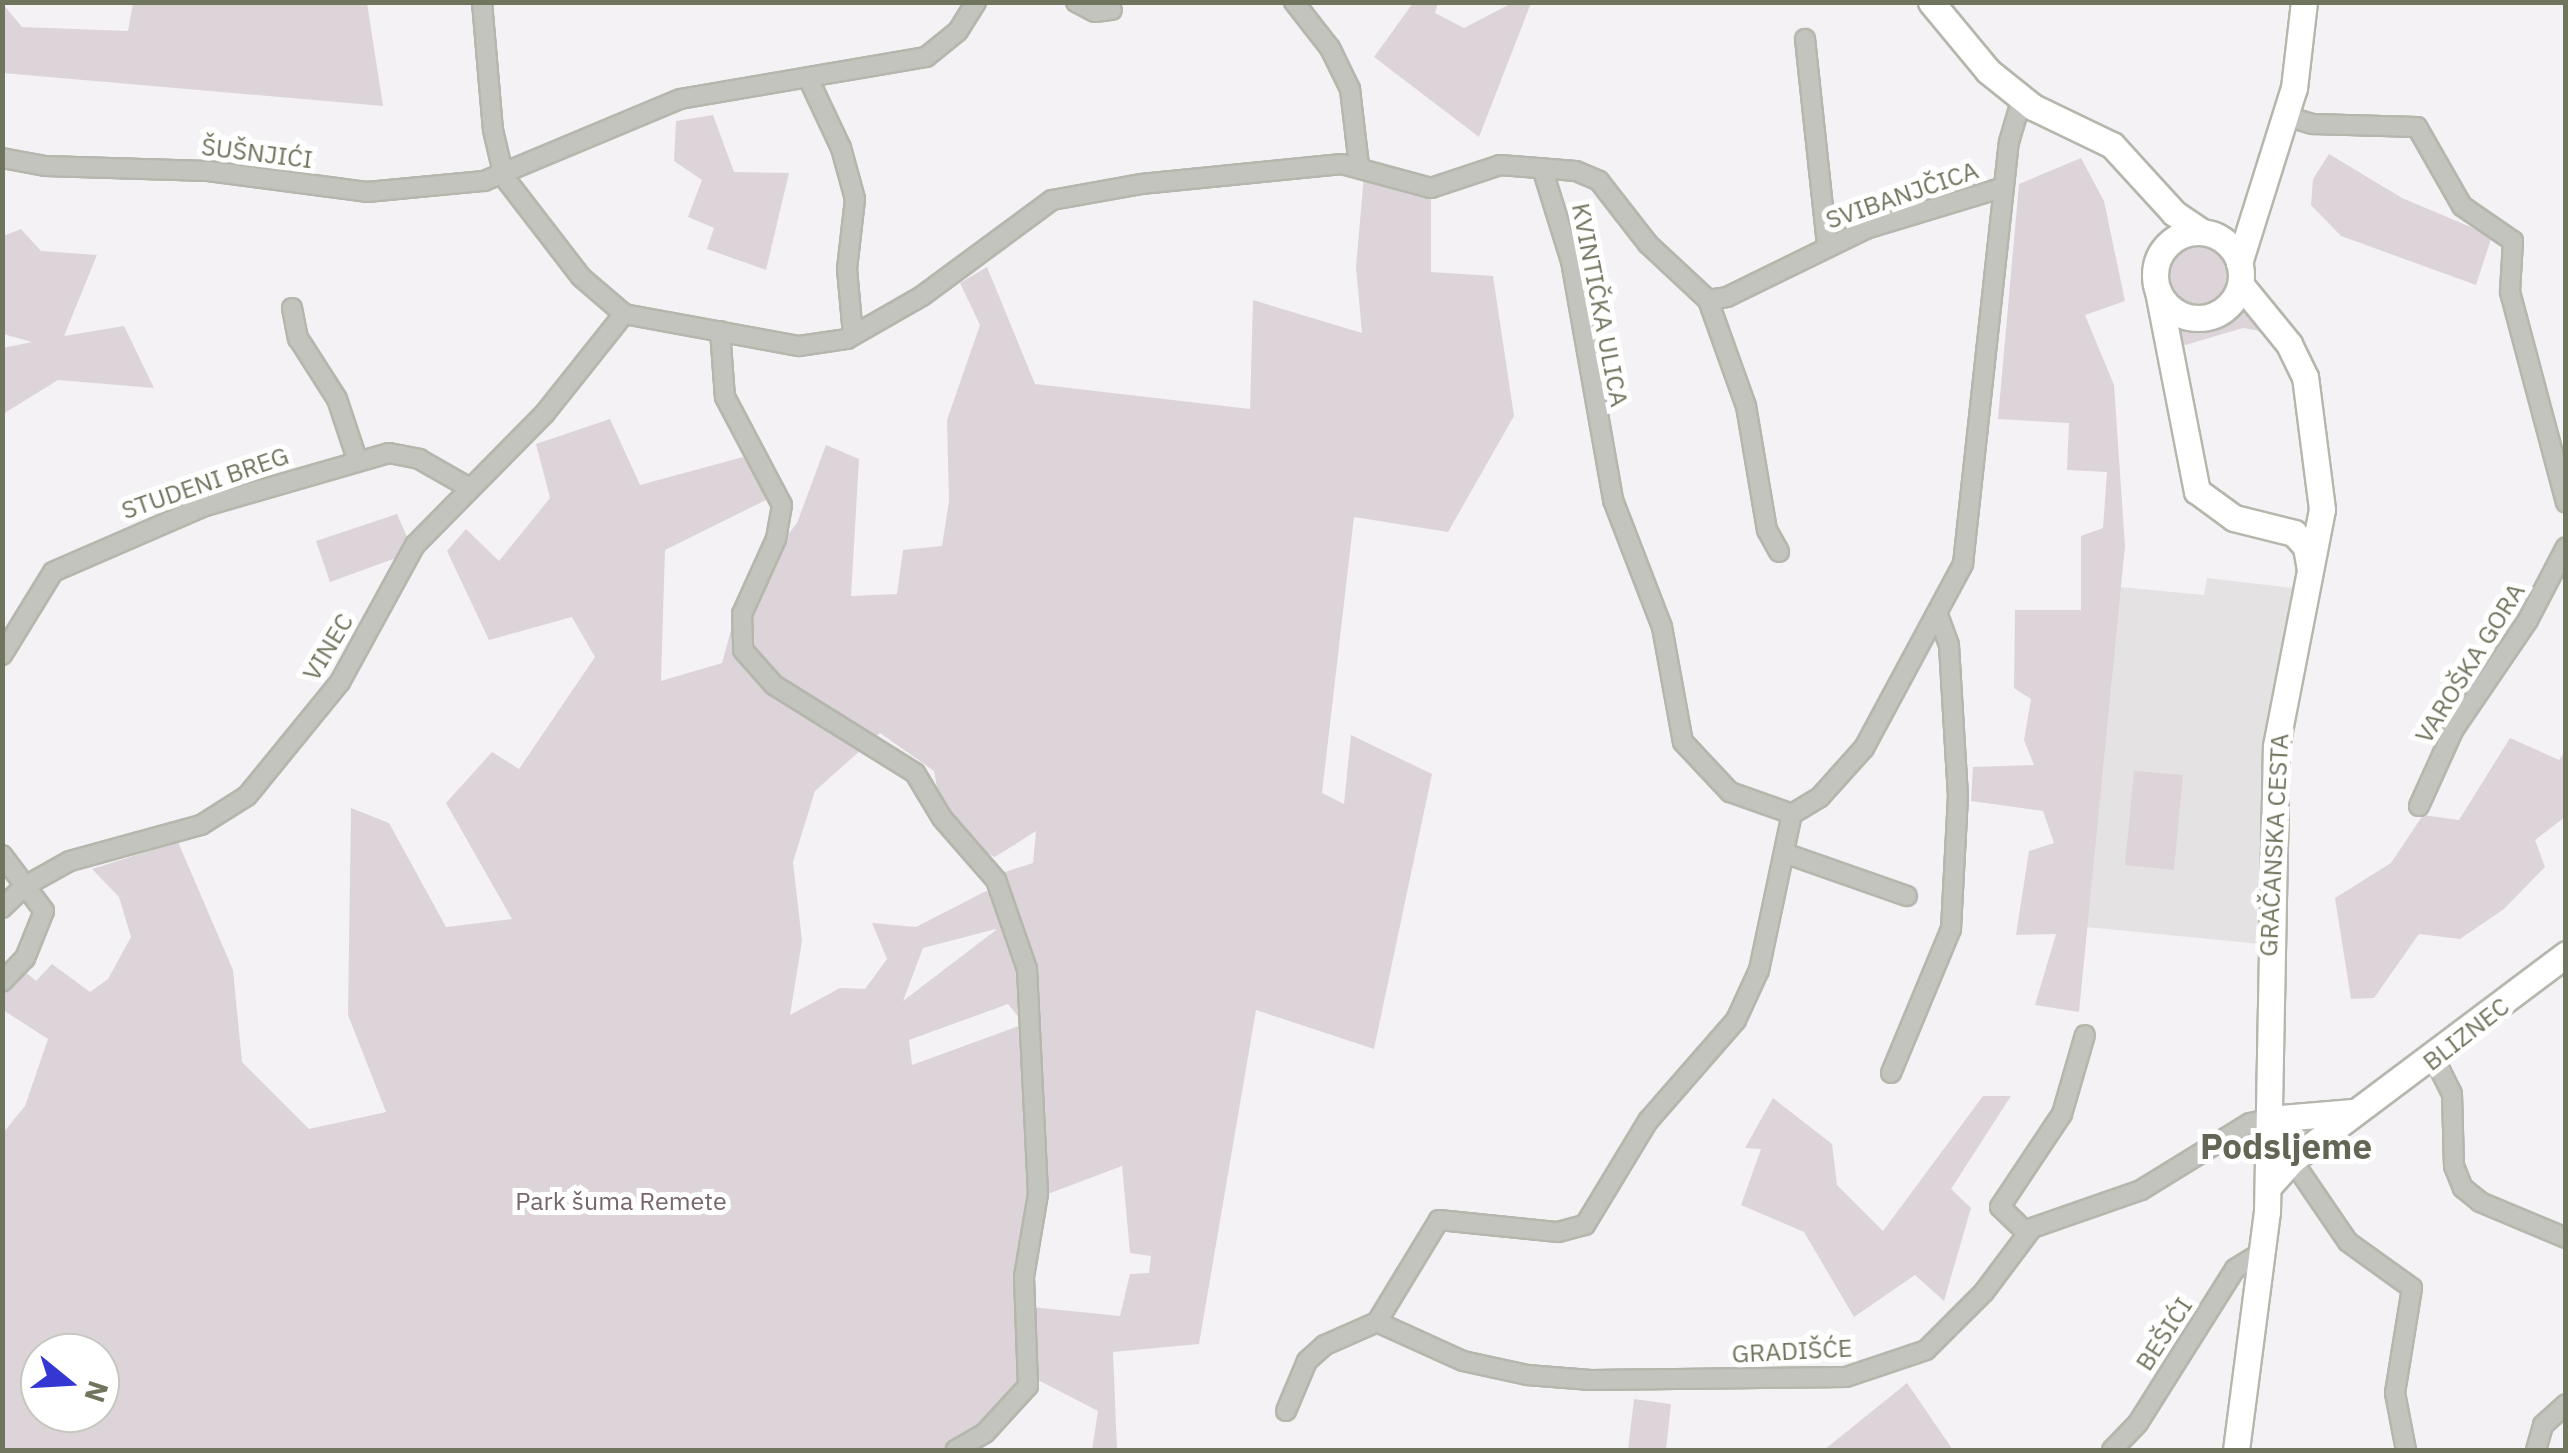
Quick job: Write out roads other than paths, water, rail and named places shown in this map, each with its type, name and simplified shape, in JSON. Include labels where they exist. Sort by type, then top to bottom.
[{"type":"main road","points":[[1930,2],[1948,29],[2022,98],[2112,145],[2152,190],[2208,234],[2239,274]]},
{"type":"main road","points":[[2158,292],[2173,310],[2202,318],[2224,309],[2239,274],[2286,116],[2304,2]]},
{"type":"main road","points":[[2152,190],[2162,251],[2158,292],[2197,491],[2234,518],[2283,528],[2312,524],[2322,509]]},
{"type":"main road","points":[[2162,251],[2185,234],[2208,234],[2242,226],[2261,205]]},
{"type":"main road","name":"GRAČANSKA CESTA","points":[[2236,1450],[2268,1187],[2276,746],[2322,509],[2305,378],[2280,332],[2239,274]]},
{"type":"main road","points":[[2283,528],[2306,547],[2311,575]]},
{"type":"main road","name":"BLIZNEC","points":[[2268,1187],[2292,1160],[2434,1058],[2566,954]]},
{"type":"main road","name":"BLIZNEC","points":[[2269,1119],[2332,1118],[2364,1108]]},
{"type":"street","points":[[482,2],[493,130],[504,177],[554,247],[624,314],[817,347],[853,335],[948,280],[1052,200],[1243,171],[1359,166],[1431,188],[1500,165],[1576,171],[1599,182],[1648,244],[1708,300],[1746,406],[1767,530],[1779,552]]},
{"type":"street","name":"ŠUŠNJIĆI","points":[[2,158],[76,168],[208,171],[367,192],[504,177],[680,99],[926,57],[958,31],[976,2]]},
{"type":"street","points":[[1076,2],[1095,12],[1112,10]]},
{"type":"street","points":[[1294,2],[1330,48],[1350,89],[1359,166]]},
{"type":"street","points":[[1805,39],[1826,246]]},
{"type":"street","points":[[809,80],[840,148],[854,199],[847,269],[853,335]]},
{"type":"street","points":[[1286,1411],[1307,1361],[1324,1345],[1377,1322],[1440,1220],[1558,1232],[1585,1225],[1648,1121],[1736,1020],[1759,970],[1788,854],[1792,814],[1820,798],[1864,748],[1939,618],[1964,564],[1972,522],[2004,187],[2022,98]]},
{"type":"street","points":[[2286,116],[2314,124],[2417,127],[2462,206],[2513,241],[2510,292],[2566,502]]},
{"type":"street","name":"KVINTIČKA ULICA","points":[[1542,168],[1571,260],[1614,500],[1662,627],[1683,742],[1730,792],[1792,814]]},
{"type":"street","name":"SVIBANJČICA","points":[[1708,300],[1727,297],[1826,246],[2004,187]]},
{"type":"street","points":[[292,308],[298,338],[337,399],[357,459]]},
{"type":"street","name":"VINEC","points":[[2,908],[25,886],[70,861],[201,826],[247,796],[340,682],[415,545],[545,413],[624,314]]},
{"type":"street","points":[[720,331],[725,397],[782,505],[776,538],[742,614],[742,650],[774,685],[914,773],[942,818],[996,880],[1026,969],[1038,1194],[1024,1277],[1028,1386],[985,1432],[955,1450]]},
{"type":"street","name":"STUDENI BREG","points":[[2,655],[53,572],[205,506],[357,459],[406,454],[468,487]]},
{"type":"street","name":"VAROŠKA GORA","points":[[2419,806],[2447,742],[2528,620],[2566,547]]},
{"type":"street","points":[[1890,1073],[1951,929],[1958,796],[1948,637],[1939,618]]},
{"type":"street","points":[[1788,854],[1907,896]]},
{"type":"street","points":[[2,855],[44,910],[40,927],[2,982]]},
{"type":"street","points":[[2086,1036],[2062,1114],[2000,1207],[2026,1232],[2141,1190],[2269,1119]]},
{"type":"street","points":[[2434,1058],[2452,1094],[2454,1166],[2463,1188],[2480,1202],[2566,1238]]},
{"type":"street","points":[[2292,1160],[2348,1242],[2412,1288],[2395,1393],[2406,1450]]},
{"type":"street","name":"GRADIŠĆE","points":[[1377,1322],[1463,1360],[1527,1375],[1591,1380],[1846,1377],[1926,1350],[1984,1292],[2026,1232]]},
{"type":"street","name":"BEŠIĆI","points":[[2112,1450],[2138,1423],[2236,1270],[2262,1252]]},
{"type":"street","points":[[2536,1450],[2543,1425],[2566,1404]]},
{"type":"district","name":"Podsljeme","points":[[2286,1146]]},
{"type":"park label","name":"Park šuma Remete","points":[[621,1201]]}]
